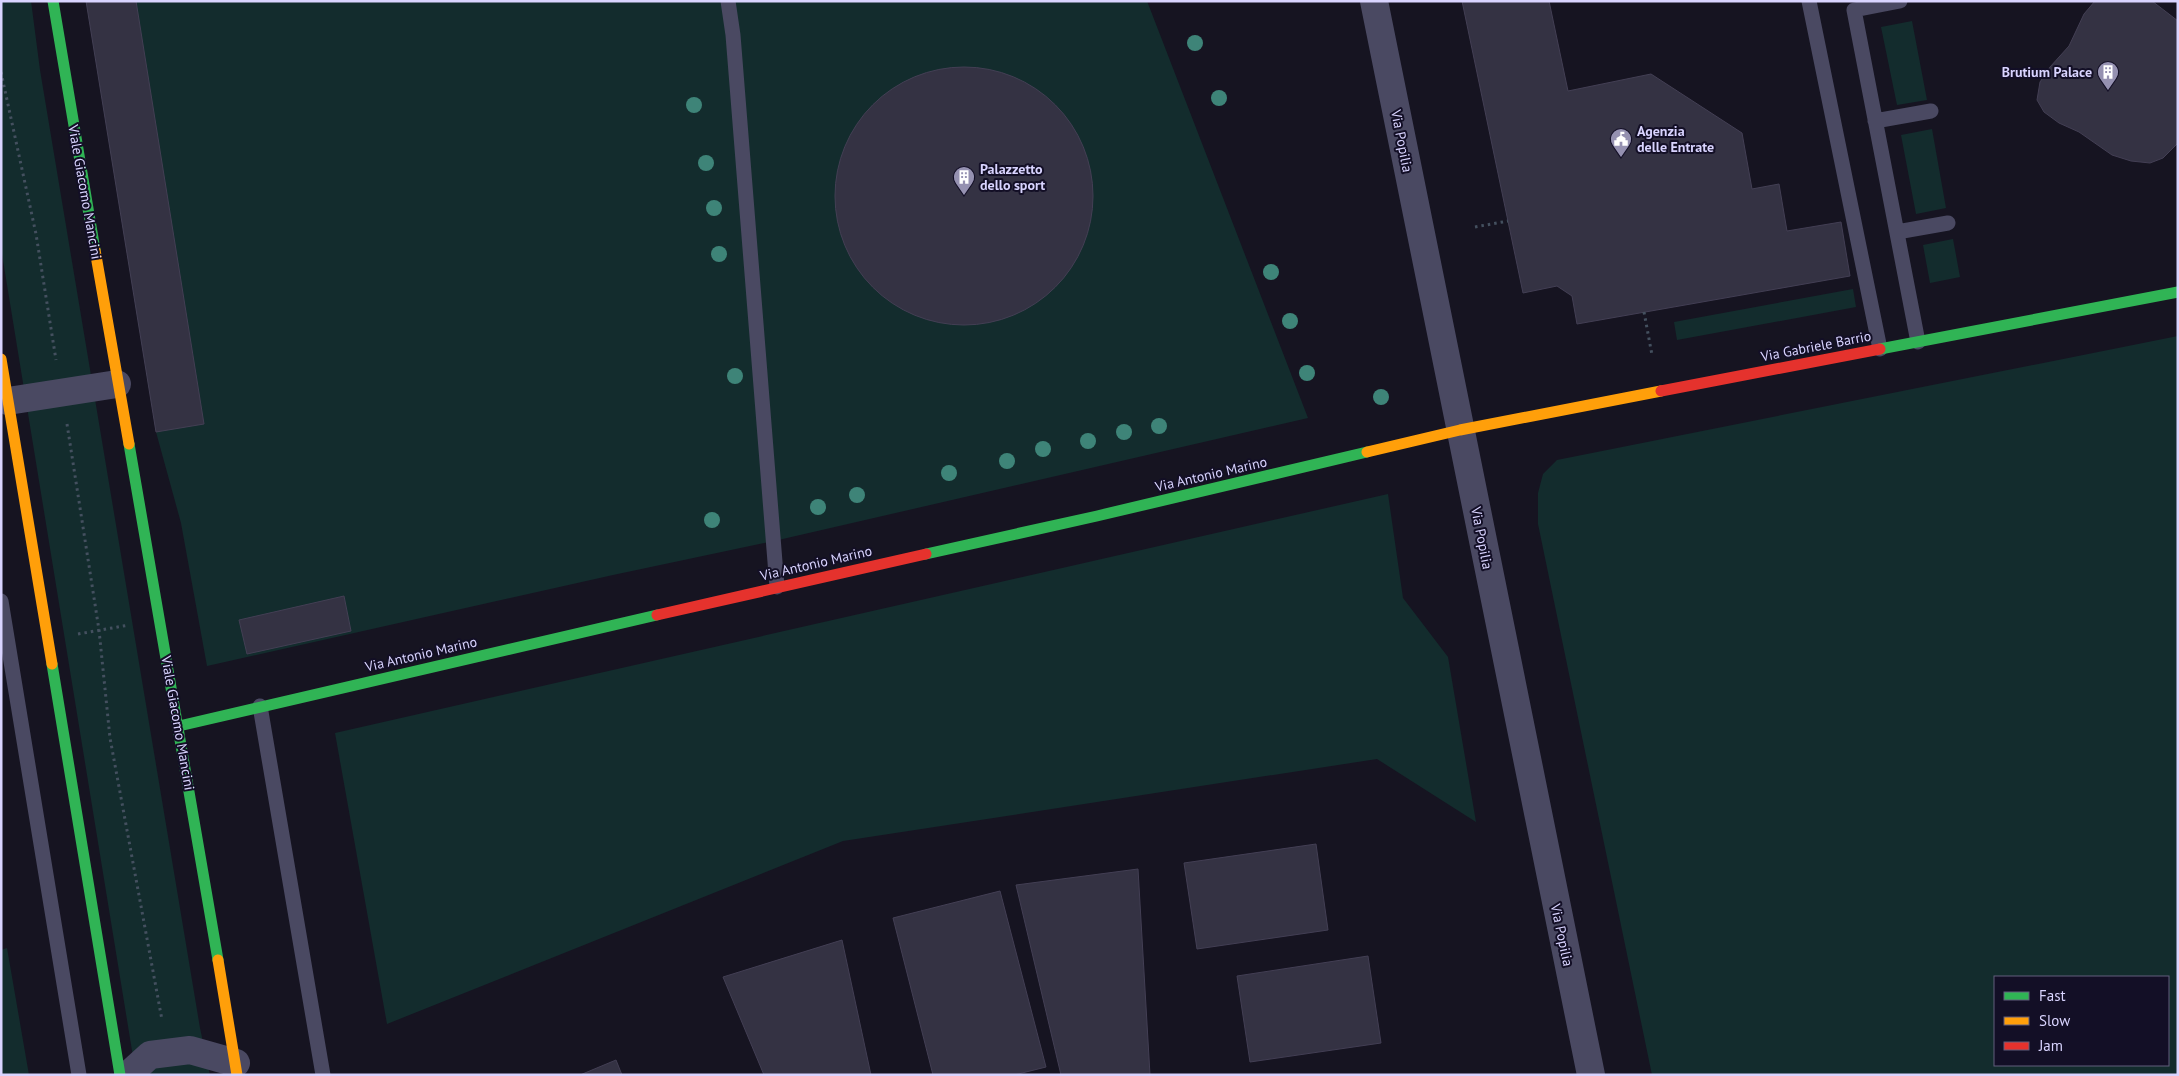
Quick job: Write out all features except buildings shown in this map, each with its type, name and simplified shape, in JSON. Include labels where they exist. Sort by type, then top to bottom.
[{"type":"street","name":"Viale Giacomo Mancini","points":[[53,1],[117,384],[179,726],[237,1069]]},
{"type":"street","name":"Via Popilia","points":[[1374,1],[1591,1075]]},
{"type":"street","name":"Via Gabriele Barrio","points":[[1460,430],[2178,292]]},
{"type":"street","points":[[1,359],[120,1075]]},
{"type":"street","points":[[8,401],[117,384]]},
{"type":"street","name":"Via Antonio Marino","points":[[179,726],[777,587],[1097,516],[1460,430]]},
{"type":"street","name":"Viale Giacomo Mancini","points":[[128,1075],[150,1055],[190,1050],[237,1069]]},
{"type":"lane","points":[[728,1],[733,35],[777,587]]},
{"type":"lane","points":[[1809,1],[1880,349]]},
{"type":"lane","points":[[1900,1],[1854,10],[1918,342]]},
{"type":"lane","points":[[1875,121],[1931,111]]},
{"type":"lane","points":[[1896,232],[1948,223]]},
{"type":"lane","points":[[1,601],[80,1075]]},
{"type":"lane","points":[[260,706],[324,1075]]},
{"type":"path","points":[[1,72],[36,234],[57,366]]},
{"type":"path","points":[[1476,228],[1508,221]]},
{"type":"path","points":[[1644,312],[1652,355]]},
{"type":"path","points":[[65,414],[99,630],[110,738],[163,1025]]},
{"type":"path","points":[[48,639],[159,620]]},
{"type":"green space","points":[[1,1],[31,1],[40,70],[200,1028],[210,1075],[136,1075],[1,248]]},
{"type":"green space","points":[[86,1],[1147,1],[1308,418],[774,541],[207,666],[181,523],[156,432]]},
{"type":"green space","points":[[1912,21],[1927,100],[1897,105],[1881,27]]},
{"type":"green space","points":[[1932,129],[1946,208],[1916,214],[1901,135]]},
{"type":"green space","points":[[1953,239],[1960,277],[1930,283],[1923,245]]},
{"type":"green space","points":[[1853,289],[1856,307],[1677,340],[1674,322]]},
{"type":"green space","points":[[2178,336],[2178,1075],[1652,1075],[1538,524],[1538,493],[1543,474],[1557,460]]},
{"type":"green space","points":[[1388,494],[1403,598],[1448,657],[1476,822],[1377,759],[843,841],[387,1024],[335,733]]},
{"type":"green space","points":[[7,948],[29,1075],[1,1075],[1,950]]},
{"type":"traffic: fast","points":[[53,1],[95,250]]},
{"type":"traffic: fast","points":[[1880,349],[2178,292]]},
{"type":"traffic: fast","points":[[129,444],[218,960]]},
{"type":"traffic: fast","points":[[926,554],[1097,516],[1367,452]]},
{"type":"traffic: fast","points":[[179,726],[657,615]]},
{"type":"traffic: fast","points":[[52,664],[120,1075]]},
{"type":"traffic: slow","points":[[95,250],[129,444]]},
{"type":"traffic: slow","points":[[1,359],[52,664]]},
{"type":"traffic: slow","points":[[1367,452],[1460,430],[1661,391]]},
{"type":"traffic: slow","points":[[218,960],[237,1075]]},
{"type":"traffic: jam","points":[[1661,391],[1880,349]]},
{"type":"traffic: jam","points":[[657,615],[926,554]]},
{"type":"place","name":"Brutium Palace","points":[[2108,91]]},
{"type":"place","name":"Agenzia delle Entrate","points":[[1621,158]]},
{"type":"place","name":"Palazzetto dello sport","points":[[964,196]]}]
